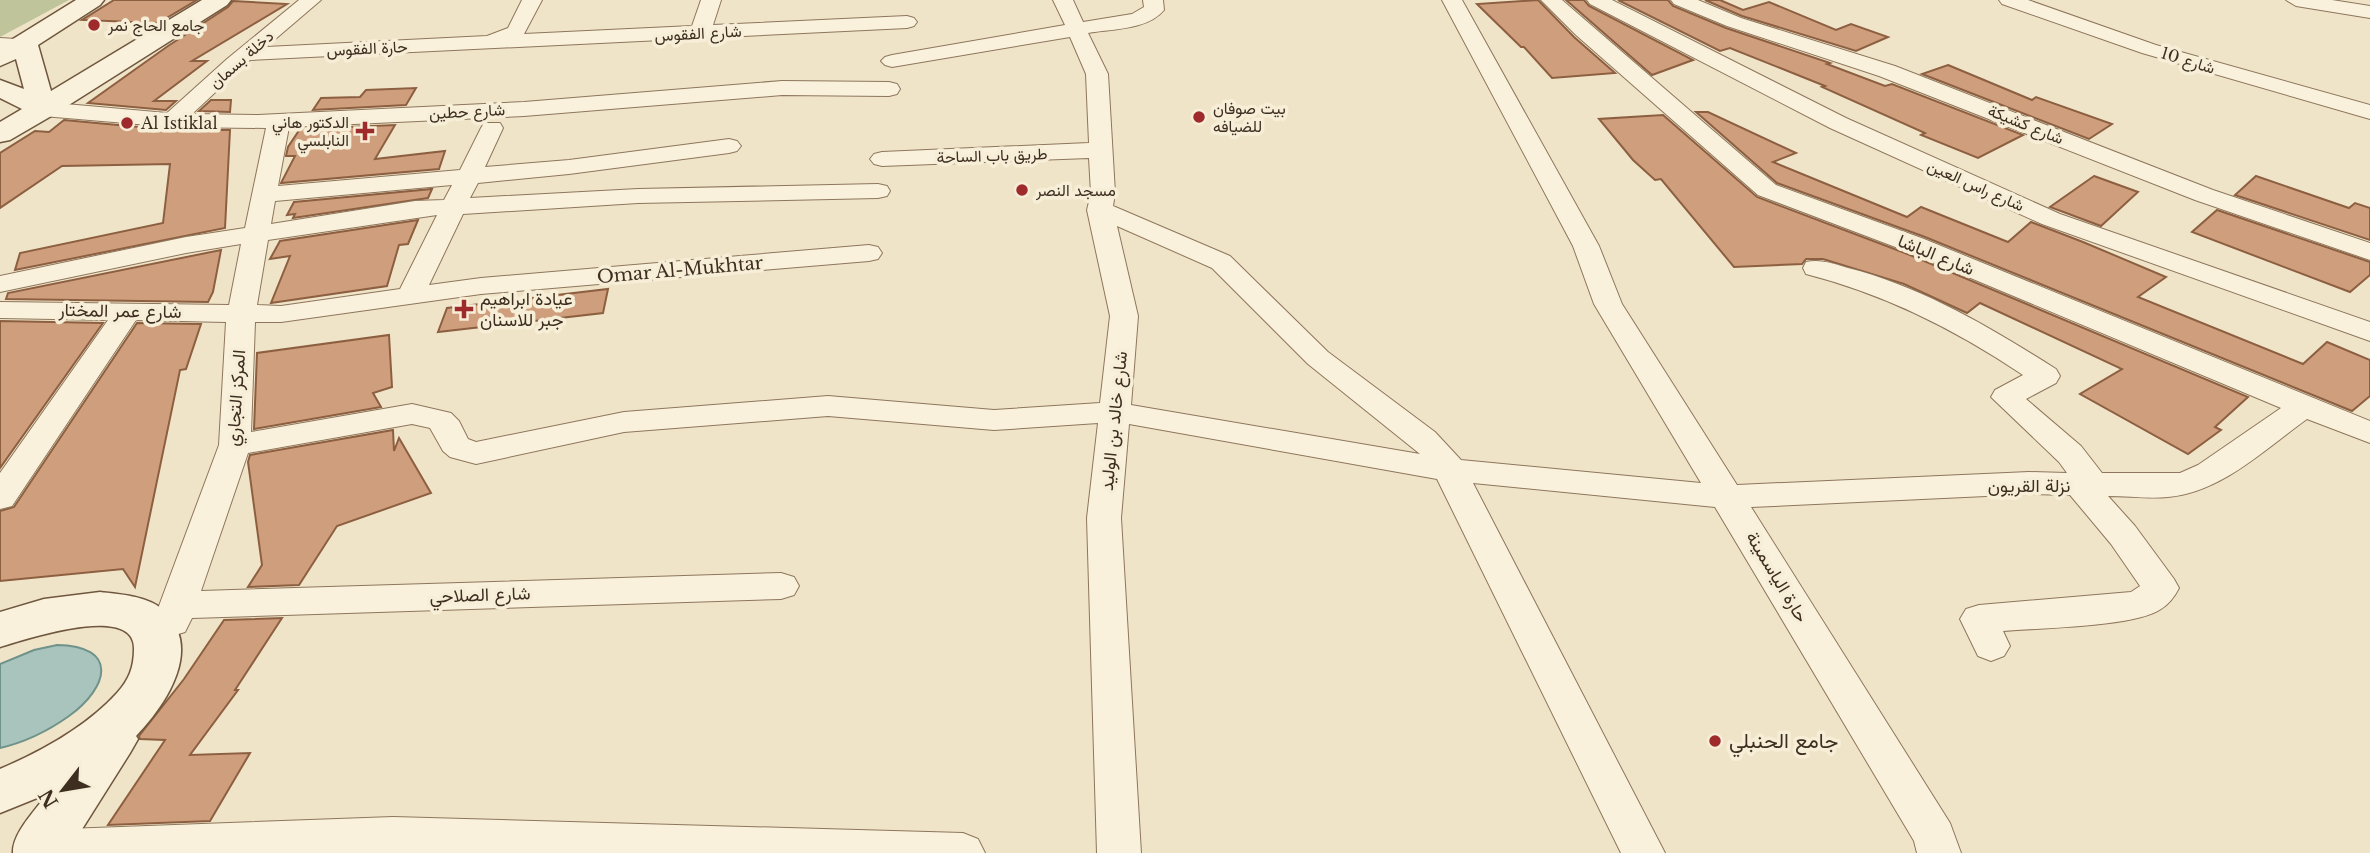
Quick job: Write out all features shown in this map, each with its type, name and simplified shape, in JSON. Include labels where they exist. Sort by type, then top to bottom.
[{"type":"main road","points":[[0,58],[13,44],[93,0]]},
{"type":"main road","points":[[0,134],[219,0]]},
{"type":"main road","points":[[13,44],[43,109]]},
{"type":"main road","points":[[0,88],[43,109]]},
{"type":"main road","points":[[6,625],[59,611],[84,609],[126,612],[147,624],[159,642],[150,680],[39,852]]},
{"type":"main road","points":[[0,791],[28,781],[75,756],[115,726],[150,680]]},
{"type":"street","name":"دخلة بسمان","points":[[172,120],[245,54],[311,0]]},
{"type":"street","points":[[488,43],[516,32],[532,0]]},
{"type":"street","points":[[700,33],[711,0]]},
{"type":"street","name":"شارع خالد بن الوليد","points":[[1063,0],[1097,74],[1103,193],[1100,210],[1124,316],[1104,518],[1119,853]]},
{"type":"street","points":[[892,61],[1137,19],[1154,10],[1153,0]]},
{"type":"street","name":"حارة الياسمينة","points":[[1452,0],[1586,246],[1608,304],[1935,836],[1939,853]]},
{"type":"street","name":"شارع الباشا","points":[[1551,0],[1583,31],[1767,190],[1915,246],[2370,433]]},
{"type":"street","name":"شارع راس العين","points":[[1597,0],[1838,123],[2051,219],[2370,332]]},
{"type":"street","name":"شارع كشيكة","points":[[1681,0],[1734,22],[1878,67],[2204,195],[2370,252]]},
{"type":"street","name":"شارع 10","points":[[2009,0],[2159,52],[2370,112]]},
{"type":"street","points":[[2296,0],[2370,12]]},
{"type":"street","name":"شارع الفقوس","points":[[488,43],[907,22]]},
{"type":"street","name":"حارة الفقوس","points":[[245,54],[488,43]]},
{"type":"street","name":"شارع حطين","points":[[43,109],[172,120],[279,120],[524,108],[782,89],[889,89]]},
{"type":"street","name":"المركز التجاري","points":[[150,680],[235,445],[241,313],[279,120]]},
{"type":"street","points":[[410,296],[492,128]]},
{"type":"street","points":[[264,195],[569,167],[729,146]]},
{"type":"street","name":"طريق باب الساحة","points":[[882,159],[1101,150]]},
{"type":"street","points":[[0,284],[186,245],[415,209],[638,196],[878,191]]},
{"type":"street","points":[[1100,210],[1221,262],[1318,358],[1424,439],[1451,470],[1643,853]]},
{"type":"street","name":"Omar Al-Mukhtar","points":[[241,313],[281,314],[481,286],[869,253]]},
{"type":"street","points":[[1816,268],[1853,276],[1938,312],[1998,344],[2045,376],[2006,397],[2070,454],[2088,486],[2161,588],[2147,601],[2130,606],[1979,619],[1991,646]]},
{"type":"street","name":"شارع عمر المختار","points":[[0,310],[241,313]]},
{"type":"street","points":[[0,498],[128,312]]},
{"type":"street","name":"نزلة القريون","points":[[235,445],[412,414],[440,420],[448,428],[454,444],[461,450],[476,453],[624,422],[828,406],[994,419],[1115,412],[1451,470],[1728,497],[2029,483],[2167,486],[2202,478],[2306,405]]},
{"type":"street","name":"شارع الصلاحي","points":[[179,605],[780,586]]},
{"type":"street","points":[[39,852],[393,836],[963,853]]},
{"type":"green space","points":[[0,0],[69,0],[0,37]]},
{"type":"water","points":[[57,645],[91,652],[99,660],[99,681],[93,693],[83,705],[53,726],[28,739],[0,748],[0,664],[34,650]]},
{"type":"building","points":[[114,0],[197,0],[158,23],[82,20]]},
{"type":"building","points":[[1538,0],[1615,73],[1552,78],[1524,47],[1477,4]]},
{"type":"building","points":[[1566,0],[1584,0],[1589,6],[1693,60],[1652,75]]},
{"type":"building","points":[[1618,0],[1668,0],[1673,6],[1726,28],[1830,63],[1827,64],[1885,86],[1892,84],[2023,135],[1978,158],[1921,135],[1925,133],[1822,87],[1825,86],[1730,48],[1720,51]]},
{"type":"building","points":[[1705,0],[1720,0],[1743,10],[1769,2],[1836,30],[1851,24],[1888,37],[1856,51],[1742,16]]},
{"type":"building","points":[[233,1],[287,4],[192,61],[207,61],[154,101],[176,101],[166,110],[88,103],[228,7]]},
{"type":"building","points":[[1948,65],[2032,100],[2036,97],[2112,124],[2089,139],[1922,74]]},
{"type":"building","points":[[416,88],[406,105],[313,110],[321,98],[360,97],[366,90]]},
{"type":"building","points":[[211,100],[231,100],[230,112],[199,111]]},
{"type":"building","points":[[1696,112],[1708,112],[1796,153],[1773,162],[1907,217],[1921,207],[2008,242],[2031,222],[2083,242],[2166,277],[2138,297],[2303,364],[2327,342],[2370,360],[2370,396],[2352,411],[1925,237],[1777,183]]},
{"type":"building","points":[[1663,115],[1757,197],[1905,253],[2248,397],[2215,427],[2221,430],[2188,454],[2080,394],[2122,369],[1980,303],[1967,313],[1904,284],[1823,259],[1806,259],[1802,264],[1734,267],[1661,179],[1655,180],[1633,160],[1599,119]]},
{"type":"building","points":[[64,120],[172,130],[230,130],[225,228],[15,270],[20,253],[163,223],[170,164],[62,166],[0,208],[0,153],[35,131],[49,132]]},
{"type":"building","points":[[395,125],[375,159],[445,151],[439,169],[281,183],[295,156],[286,156],[288,147],[300,129]]},
{"type":"building","points":[[2094,176],[2138,192],[2101,226],[2050,207]]},
{"type":"building","points":[[2256,176],[2349,208],[2355,203],[2370,208],[2370,240],[2235,195]]},
{"type":"building","points":[[432,189],[428,198],[293,218],[295,214],[287,215],[294,202]]},
{"type":"building","points":[[2217,210],[2370,262],[2370,275],[2350,292],[2192,232]]},
{"type":"building","points":[[418,220],[408,244],[399,245],[387,286],[271,303],[290,256],[270,259],[280,241]]},
{"type":"building","points":[[221,250],[213,292],[208,302],[6,299],[8,293]]},
{"type":"building","points":[[608,289],[603,313],[438,332],[447,308]]},
{"type":"building","points":[[0,321],[103,323],[0,468]]},
{"type":"building","points":[[137,323],[201,324],[186,369],[180,370],[135,587],[123,569],[0,581],[0,511],[14,507]]},
{"type":"building","points":[[389,335],[392,387],[373,393],[381,407],[254,429],[257,353]]},
{"type":"building","points":[[393,430],[394,451],[399,438],[431,493],[337,526],[299,585],[248,587],[262,565],[248,462],[250,455]]},
{"type":"building","points":[[282,618],[235,690],[238,690],[190,755],[250,753],[210,821],[108,825],[165,740],[140,739],[139,736],[184,679],[224,620]]},
{"type":"place","name":"جامع الحاج نمر","points":[[94,25]]},
{"type":"place","name":"بيت صوفان للضيافه","points":[[1199,117]]},
{"type":"place","name":"Al Istiklal","points":[[127,123]]},
{"type":"place","name":"الدكتور هاني النابلسي","points":[[365,131]]},
{"type":"place","name":"مسجد النصر","points":[[1022,190]]},
{"type":"place","name":"عيادة ابراهيم جبر للاسنان","points":[[464,309]]},
{"type":"place","name":"جامع الحنبلي","points":[[1715,741]]}]
